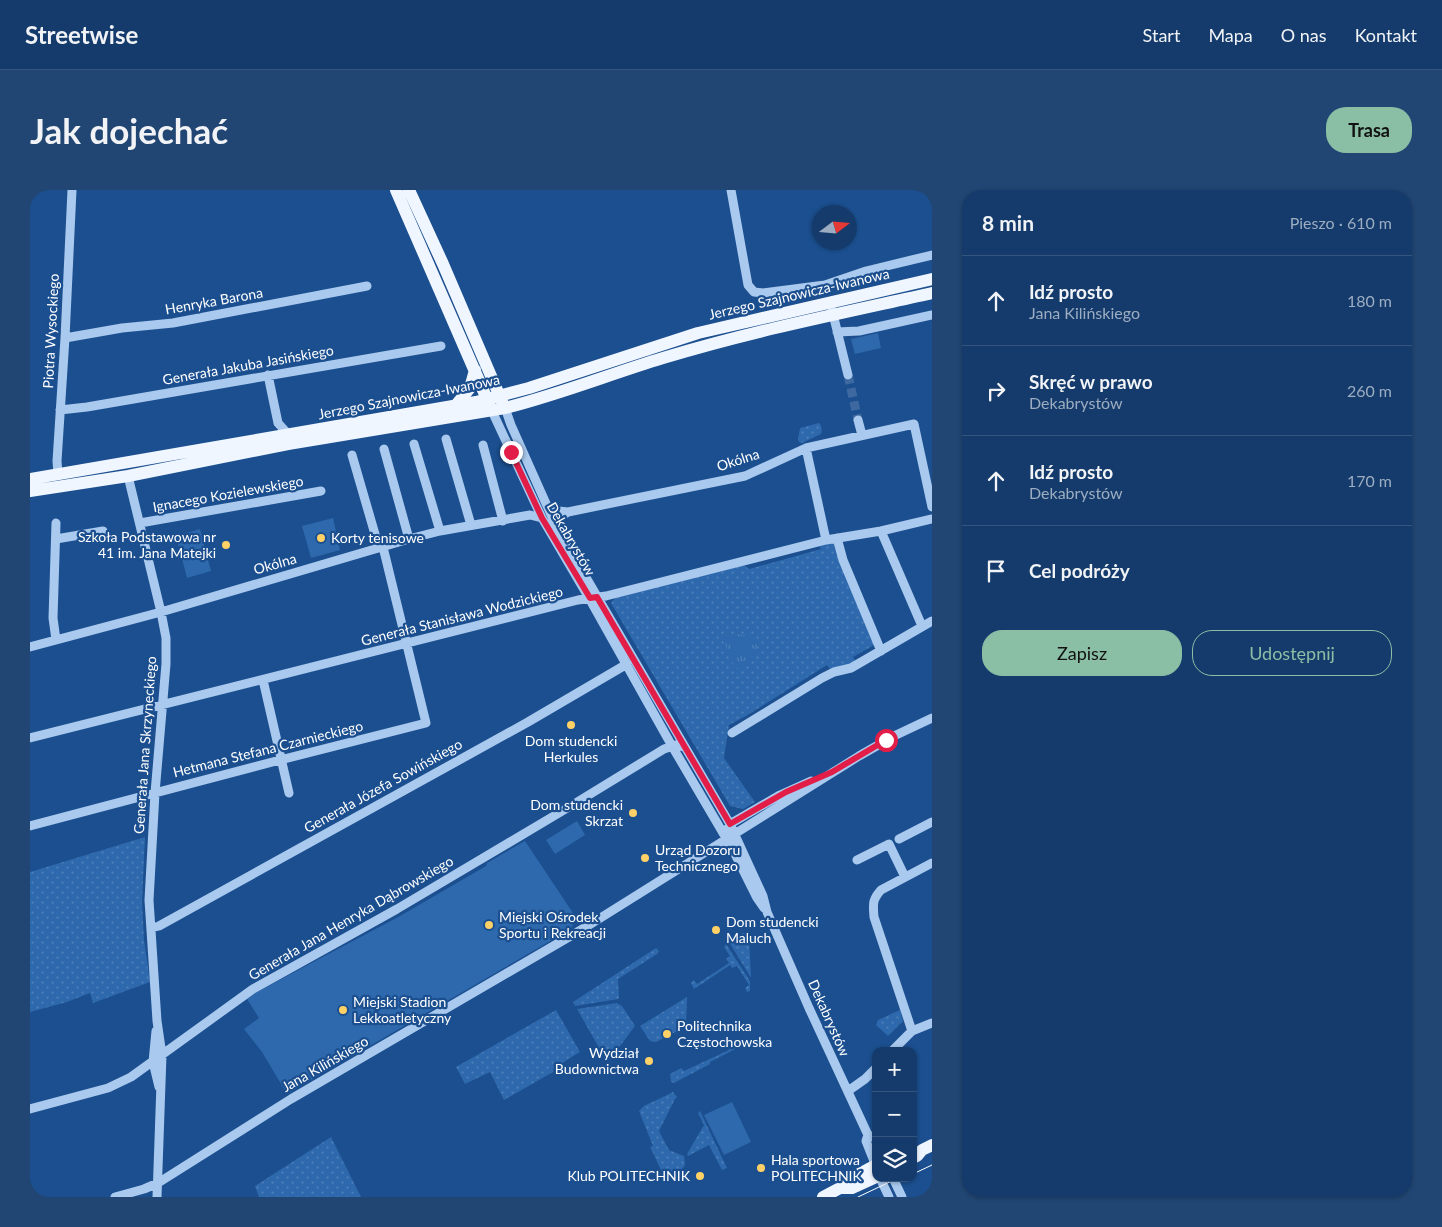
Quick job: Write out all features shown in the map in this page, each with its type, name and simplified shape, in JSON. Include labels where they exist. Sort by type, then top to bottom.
[{"type":"main road","points":[[396,190],[475,370],[496,404]]},
{"type":"main road","points":[[409,190],[496,404]]},
{"type":"main road","name":"Jerzego Szajnowicza-Iwanowa","points":[[30,491],[128,476],[496,404],[698,333],[932,279]]},
{"type":"main road","name":"Jerzego Szajnowicza-Iwanowa","points":[[30,479],[456,405],[529,402],[674,355],[731,339],[932,293]]},
{"type":"main road","points":[[456,405],[470,388],[475,370]]},
{"type":"main road","points":[[823,1197],[840,1188],[848,1180],[872,1167]]},
{"type":"main road","points":[[840,1188],[852,1188],[872,1179]]},
{"type":"street","name":"Piotra Wysockiego","points":[[58,474],[56,461],[65,338],[72,190]]},
{"type":"street","name":"Jerzego Szajnowicza-Iwanowa","points":[[731,190],[748,285],[754,292],[763,293],[825,285],[866,271],[932,255]]},
{"type":"street","name":"Henryka Barona","points":[[65,338],[122,328],[173,323],[367,286]]},
{"type":"street","points":[[830,302],[848,375]]},
{"type":"street","points":[[837,332],[859,331],[932,315]]},
{"type":"street","name":"Generała Jakuba Jasińskiego","points":[[60,410],[87,407],[441,346]]},
{"type":"street","points":[[268,375],[278,422],[288,434]]},
{"type":"street","name":"Dekabrystów","points":[[496,404],[542,518],[685,747],[730,824]]},
{"type":"street","name":"Dekabrystów","points":[[496,404],[510,425],[556,526],[627,664],[672,746],[731,836],[757,898],[767,912],[848,1091],[872,1137],[866,1141],[872,1155]]},
{"type":"street","points":[[858,420],[862,435]]},
{"type":"street","points":[[270,437],[278,422]]},
{"type":"street","name":"Okólna","points":[[549,510],[568,512],[745,476],[806,448],[914,424],[932,507]]},
{"type":"street","points":[[446,439],[471,525]]},
{"type":"street","points":[[414,444],[440,531]]},
{"type":"street","points":[[483,445],[503,521]]},
{"type":"street","points":[[806,448],[826,540]]},
{"type":"street","points":[[384,449],[410,539]]},
{"type":"street","points":[[352,455],[381,547],[407,644]]},
{"type":"street","name":"Generała Jana Skrzyneckiego","points":[[128,476],[166,638],[166,664],[155,793],[150,900],[157,1021],[162,1055],[162,1099]]},
{"type":"street","name":"Ignacego Kozielewskiego","points":[[140,524],[321,492]]},
{"type":"street","points":[[530,515],[535,504]]},
{"type":"street","points":[[556,526],[562,516],[568,512]]},
{"type":"street","name":"Okólna","points":[[30,647],[161,612],[440,531],[530,515],[542,518]]},
{"type":"street","name":"Generała Stanisława Wodzickiego","points":[[30,738],[826,540],[881,531],[932,519]]},
{"type":"street","points":[[56,523],[53,618],[56,640]]},
{"type":"street","points":[[56,539],[103,531]]},
{"type":"street","points":[[881,531],[922,626]]},
{"type":"street","points":[[837,538],[843,560],[882,650]]},
{"type":"street","points":[[732,733],[822,678],[834,672],[851,668],[932,621]]},
{"type":"street","name":"Hetmana Stefana Czarnieckiego","points":[[30,826],[426,723],[407,644]]},
{"type":"street","name":"Generała Józefa Sowińskiego","points":[[151,928],[159,926],[528,722],[627,664]]},
{"type":"street","points":[[263,680],[289,793]]},
{"type":"street","name":"Jana Kilińskiego","points":[[115,1197],[158,1183],[291,1099],[573,935],[832,772],[886,740],[932,718]]},
{"type":"street","points":[[672,746],[685,747]]},
{"type":"street","name":"Generała Jana Henryka Dąbrowskiego","points":[[30,1109],[108,1088],[131,1077],[252,989],[397,908],[672,746]]},
{"type":"street","name":"Jana Kilińskiego","points":[[730,824],[786,792],[832,772]]},
{"type":"street","points":[[899,839],[932,822]]},
{"type":"street","points":[[730,824],[727,830],[731,836]]},
{"type":"street","points":[[857,860],[889,844],[905,877]]},
{"type":"street","points":[[912,1031],[874,913],[874,897],[881,890],[932,863]]},
{"type":"street","name":"Generała Jana Skrzyneckiego","points":[[157,1021],[153,1062],[162,1099]]},
{"type":"street","points":[[896,1047],[912,1031],[932,1023]]},
{"type":"street","points":[[848,1091],[865,1080],[872,1072]]},
{"type":"street","points":[[158,1197],[162,1099]]},
{"type":"street","points":[[882,1182],[889,1197]]},
{"type":"street","points":[[895,1182],[902,1197]]},
{"type":"green space","points":[[878,333],[881,348],[855,354],[851,339]]},
{"type":"green space","points":[[819,423],[822,428],[821,434],[802,443],[799,442],[800,428]]},
{"type":"green space","name":"Korty tenisowe","points":[[333,518],[340,550],[311,558],[302,526]]},
{"type":"green space","points":[[200,529],[211,571],[187,578],[176,536]]},
{"type":"green space","points":[[834,542],[876,644],[853,657],[856,662],[848,666],[830,669],[827,665],[729,725],[724,758],[755,802],[743,809],[730,806],[611,603],[615,598],[744,565],[749,569],[821,549],[819,545]]},
{"type":"green space","points":[[737,634],[754,637],[758,650],[739,670],[730,660],[723,636]]},
{"type":"green space","points":[[577,821],[585,835],[555,854],[546,840]]},
{"type":"green space","points":[[145,837],[142,902],[144,940],[150,982],[93,1003],[90,993],[67,1002],[30,1012],[30,872]]},
{"type":"green space","points":[[525,841],[577,919],[574,921],[571,929],[287,1094],[262,1052],[244,1029],[259,1018],[247,999],[400,916]]},
{"type":"green space","points":[[743,933],[749,937],[751,978],[729,942]]},
{"type":"green space","points":[[726,944],[750,981],[750,991],[747,992],[745,988],[749,985],[737,966],[732,968],[730,965],[694,989],[691,983],[694,980],[697,984],[729,963],[726,959],[730,956],[724,947]]},
{"type":"green space","points":[[656,948],[659,951],[657,954],[618,979],[618,999],[575,1006],[573,1002]]},
{"type":"green space","points":[[687,997],[686,1027],[656,1042],[650,1041],[640,1026]]},
{"type":"green space","points":[[617,1003],[622,1006],[635,1026],[611,1058],[606,1060],[577,1009]]},
{"type":"green space","points":[[556,1010],[580,1052],[554,1068],[553,1072],[504,1100],[490,1072],[465,1084],[456,1067]]},
{"type":"green space","points":[[900,1010],[903,1021],[888,1036],[876,1025],[878,1020]]},
{"type":"green space","points":[[736,1042],[743,1045],[674,1083],[671,1082],[670,1074],[681,1068],[684,1071],[729,1050],[730,1045]]},
{"type":"green space","points":[[673,1092],[677,1097],[659,1131],[669,1150],[684,1156],[685,1165],[682,1169],[665,1176],[650,1147],[653,1146],[639,1111],[644,1106]]},
{"type":"green space","points":[[732,1102],[751,1142],[724,1155],[704,1115]]},
{"type":"green space","points":[[700,1111],[727,1168],[722,1170],[709,1145],[688,1156],[687,1154],[704,1125],[698,1113]]},
{"type":"green space","points":[[331,1137],[361,1197],[259,1197],[255,1186]]},
{"type":"tunnel","points":[[848,375],[858,420]]},
{"type":"tram line","points":[[917,1172],[932,1165]]},
{"type":"tram line","points":[[858,1197],[890,1182]]},
{"type":"place","name":"Korty tenisowe","points":[[321,538]]},
{"type":"place","name":"Szkoła Podstawowa nr 41 im. Jana Matejki","points":[[226,545]]},
{"type":"place","name":"Dom studencki Herkules","points":[[571,725]]},
{"type":"place","name":"Dom studencki Skrzat","points":[[633,813]]},
{"type":"place","name":"Urząd Dozoru Technicznego","points":[[645,858]]},
{"type":"place","name":"Miejski Ośrodek Sportu i Rekreacji","points":[[489,925]]},
{"type":"place","name":"Dom studencki Maluch","points":[[716,930]]},
{"type":"place","name":"Miejski Stadion Lekkoatletyczny","points":[[343,1010]]},
{"type":"place","name":"Politechnika Częstochowska","points":[[667,1034]]},
{"type":"place","name":"Wydział Budownictwa","points":[[649,1061]]},
{"type":"place","name":"Hala sportowa POLITECHNIK","points":[[761,1168]]},
{"type":"place","name":"Klub POLITECHNIK","points":[[700,1176]]},
{"type":"route","points":[[511,452],[533,500],[553,537],[590,598],[597,597],[730,824],[786,792],[832,772],[886,740]]}]
